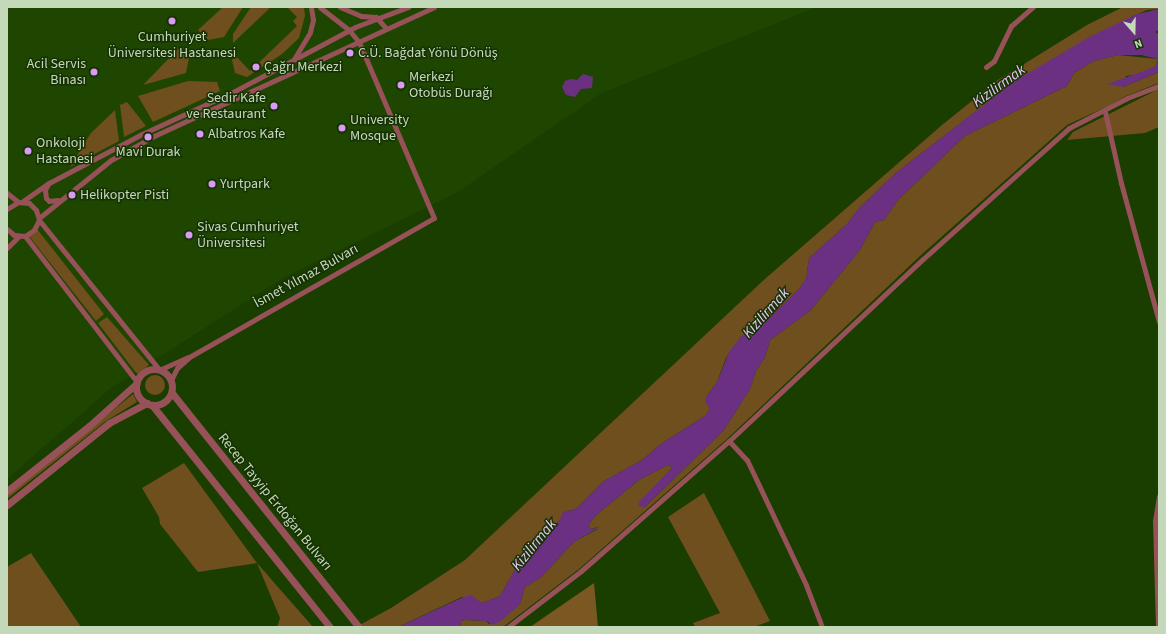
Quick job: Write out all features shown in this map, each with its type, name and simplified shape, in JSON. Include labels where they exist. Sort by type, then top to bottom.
[{"type":"street","points":[[292,61],[310,32],[313,20],[311,7]]},
{"type":"street","points":[[320,7],[349,30],[359,42]]},
{"type":"street","points":[[340,7],[361,16],[376,17],[386,28]]},
{"type":"street","points":[[7,209],[21,202],[49,183],[292,61],[349,30],[376,17],[408,7]]},
{"type":"street","points":[[7,248],[22,236],[34,230],[39,219],[59,200],[111,160],[154,136],[434,7]]},
{"type":"street","points":[[986,67],[994,60],[1011,26],[1033,7]]},
{"type":"street","name":"İsmet Yılmaz Bulvarı","points":[[7,491],[89,426],[137,382],[145,371],[159,370],[191,356],[434,218],[359,42]]},
{"type":"street","points":[[508,627],[581,571],[729,441],[923,259],[1068,128],[1105,112],[1127,98],[1159,86]]},
{"type":"street","points":[[1105,112],[1121,183],[1159,322]]},
{"type":"street","points":[[49,183],[45,190],[46,198],[49,201],[59,200]]},
{"type":"street","points":[[7,193],[21,202],[33,206],[39,219],[159,370],[171,380],[172,393],[164,402],[150,404],[109,423],[7,505]]},
{"type":"street","points":[[7,230],[22,236],[137,382],[139,396],[150,404],[330,627]]},
{"type":"street","name":"İsmet Yılmaz Bulvarı","points":[[171,380],[177,368],[191,356]]},
{"type":"street","name":"Recep Tayyip Erdoğan Bulvarı","points":[[172,393],[359,627]]},
{"type":"street","points":[[729,441],[747,460],[806,585],[822,627]]},
{"type":"street","points":[[1158,627],[1155,521],[1159,496]]},
{"type":"shaded area","name":"Sivas Cumhuriyet Üniversitesi","points":[[7,7],[817,7],[600,94],[458,192],[283,278],[111,388],[7,479]]},
{"type":"shaded area","points":[[223,7],[243,7],[224,37],[208,40],[198,30]]},
{"type":"shaded area","points":[[251,7],[271,7],[233,43],[233,34]]},
{"type":"shaded area","points":[[287,7],[304,7],[305,16],[299,38],[282,54],[247,77],[235,73],[232,60],[236,56],[250,71],[297,26],[293,21],[297,17]]},
{"type":"shaded area","points":[[1123,7],[1159,7],[1159,9],[1147,10],[1133,16],[975,112],[897,172],[860,207],[847,224],[809,258],[806,279],[799,289],[769,318],[740,338],[726,358],[717,382],[706,397],[706,402],[710,409],[705,416],[662,443],[642,460],[604,481],[576,509],[567,511],[560,520],[527,548],[500,596],[482,603],[462,597],[398,627],[356,627],[391,608],[465,560],[766,278],[942,125],[998,80],[1087,25]]},
{"type":"shaded area","points":[[179,48],[189,58],[186,73],[143,85]]},
{"type":"shaded area","points":[[1118,55],[1158,59],[1155,67],[1141,74],[1126,76],[1123,87],[1159,72],[1159,83],[1126,96],[1067,125],[920,256],[727,439],[579,569],[503,627],[460,627],[461,621],[465,620],[486,621],[489,624],[510,612],[520,604],[525,587],[540,578],[574,542],[596,530],[598,527],[591,529],[588,526],[595,516],[639,480],[668,465],[672,467],[646,496],[642,505],[645,507],[724,430],[750,389],[756,371],[765,357],[770,340],[810,311],[860,250],[875,222],[884,220],[898,200],[965,136],[1067,86],[1074,73],[1094,61]]},
{"type":"shaded area","points":[[188,81],[217,82],[220,91],[153,122],[138,96]]},
{"type":"shaded area","points":[[1159,89],[1159,127],[1145,133],[1067,140],[1073,132]]},
{"type":"shaded area","points":[[127,102],[146,126],[124,137],[120,105]]},
{"type":"shaded area","points":[[115,110],[119,141],[70,167],[91,133]]},
{"type":"shaded area","points":[[37,229],[104,314],[96,321],[29,236]]},
{"type":"shaded area","points":[[107,317],[149,365],[137,374],[98,323]]},
{"type":"shaded area","points":[[155,375],[162,378],[165,385],[162,392],[155,395],[148,392],[145,385],[148,378]]},
{"type":"shaded area","points":[[133,394],[137,402],[106,421],[7,499],[7,496]]},
{"type":"shaded area","points":[[184,463],[257,563],[198,572],[160,524],[159,517],[142,488]]},
{"type":"shaded area","points":[[704,493],[770,621],[754,627],[695,627],[693,623],[720,613],[668,517]]},
{"type":"shaded area","points":[[31,553],[81,627],[7,627],[7,567]]},
{"type":"shaded area","points":[[257,563],[313,627],[277,627],[280,618]]},
{"type":"shaded area","points":[[594,583],[598,627],[530,627]]},
{"type":"water","name":"Kizilirmak","points":[[1159,9],[1159,30],[1155,32],[1159,34],[1159,72],[1123,87],[1107,84],[1155,67],[1158,59],[1141,55],[1118,55],[1094,61],[1074,73],[1067,86],[965,136],[898,200],[884,220],[875,222],[860,250],[810,311],[770,340],[765,357],[756,371],[750,389],[724,430],[645,507],[638,506],[639,502],[672,467],[668,465],[639,480],[595,516],[588,526],[591,529],[600,527],[574,542],[540,578],[525,587],[520,604],[501,621],[493,625],[486,621],[465,620],[461,621],[460,627],[398,627],[466,596],[471,595],[482,603],[500,596],[527,548],[560,520],[563,512],[576,509],[604,481],[642,460],[662,443],[705,416],[710,409],[705,402],[706,397],[717,382],[730,350],[743,335],[769,318],[799,289],[806,279],[809,258],[847,224],[860,207],[897,172],[1015,81],[1089,37],[1137,14]]},
{"type":"water","points":[[583,74],[593,77],[592,88],[581,89],[575,97],[566,95],[562,87],[565,81],[571,79],[577,80]]},
{"type":"place","name":"Cumhuriyet Üniversitesi Hastanesi","points":[[172,21]]},
{"type":"place","name":"C.Ü. Bağdat Yönü Dönüş","points":[[350,53]]},
{"type":"place","name":"Çağrı Merkezi","points":[[256,67]]},
{"type":"place","name":"Acil Servis Binası","points":[[94,72]]},
{"type":"place","name":"Merkezi Otobüs Durağı","points":[[401,85]]},
{"type":"place","name":"Sedir Kafe ve Restaurant","points":[[274,106]]},
{"type":"place","name":"University Mosque","points":[[342,128]]},
{"type":"place","name":"Albatros Kafe","points":[[200,134]]},
{"type":"place","name":"Mavi Durak","points":[[148,137]]},
{"type":"place","name":"Onkoloji Hastanesi","points":[[28,151]]},
{"type":"place","name":"Yurtpark","points":[[212,184]]},
{"type":"place","name":"Helikopter Pisti","points":[[72,195]]},
{"type":"place","name":"Sivas Cumhuriyet Üniversitesi","points":[[189,235]]}]
